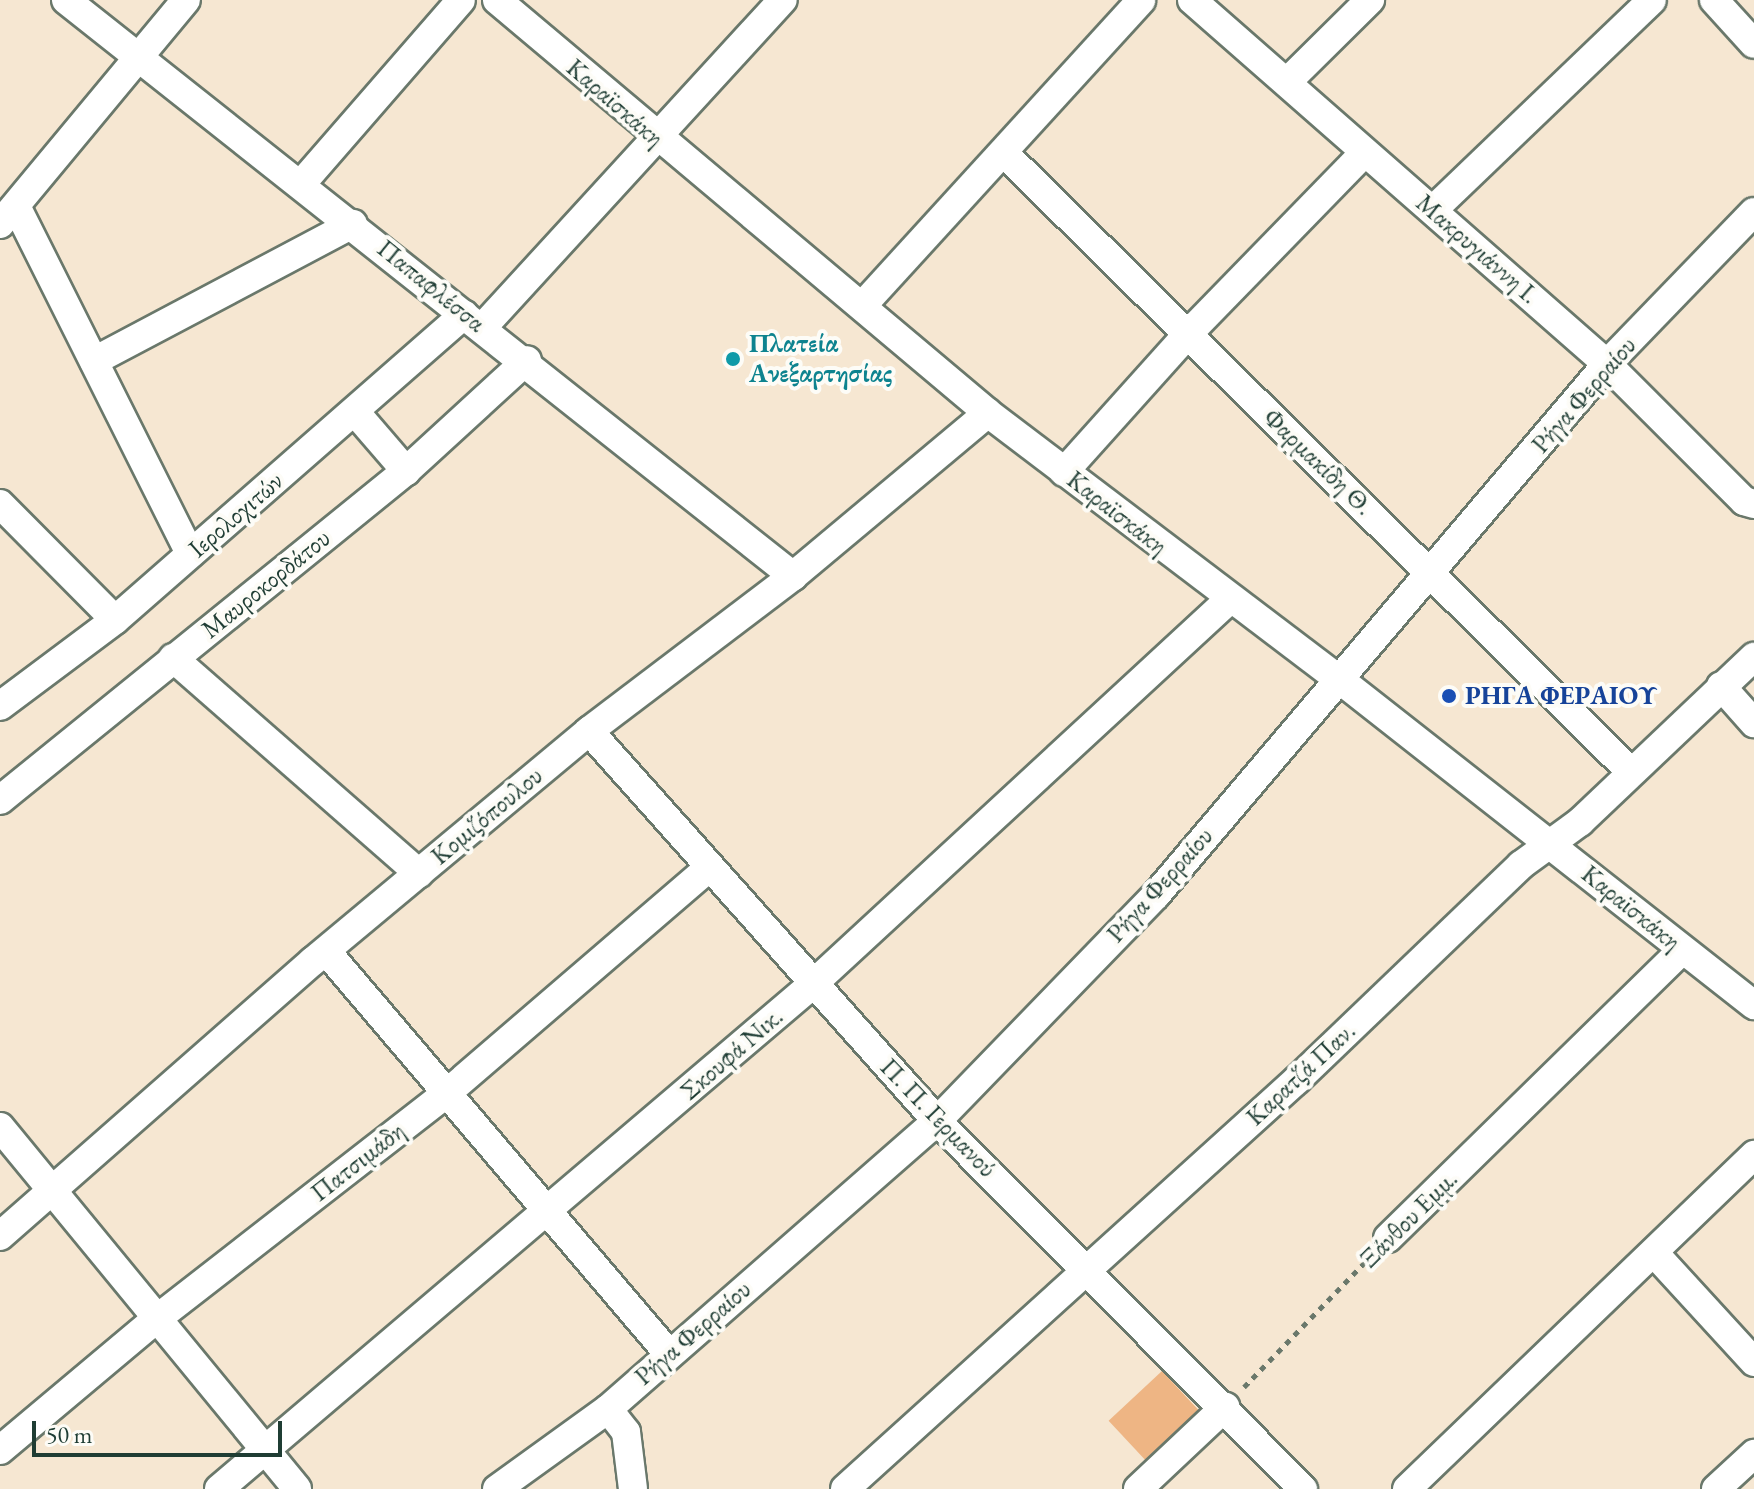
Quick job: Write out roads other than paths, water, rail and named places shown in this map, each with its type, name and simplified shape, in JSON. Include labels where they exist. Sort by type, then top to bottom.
[{"type":"street","name":"Παπαφλέσσα","points":[[66,0],[302,183],[473,321],[527,360],[793,576]]},
{"type":"street","points":[[186,0],[8,215],[94,361],[190,554]]},
{"type":"street","points":[[302,183],[461,0]]},
{"type":"street","name":"Καραϊσκάκη","points":[[497,0],[656,139],[988,413],[1339,679],[1682,950],[1751,996]]},
{"type":"street","name":"Ιερολοχιτών","points":[[0,706],[115,620],[356,413],[473,321],[656,139],[783,0]]},
{"type":"street","name":"Μακρυγιάννη Ι.","points":[[1192,0],[1607,364],[1744,501],[1754,504]]},
{"type":"street","points":[[1287,82],[1370,0]]},
{"type":"street","points":[[1433,210],[1652,0]]},
{"type":"street","points":[[1714,0],[1754,44]]},
{"type":"street","points":[[862,306],[1005,154],[1125,5]]},
{"type":"street","points":[[1064,472],[1186,336],[1364,153]]},
{"type":"street","name":"Φαρμακίδη Θ.","points":[[1005,154],[1186,336],[1434,573],[1630,771]]},
{"type":"street","name":"Ρήγα Φερραίου","points":[[497,1489],[608,1409],[937,1121],[1156,895],[1339,679],[1434,573],[1607,364],[1754,212]]},
{"type":"street","points":[[94,361],[353,224]]},
{"type":"street","name":"Μαυροκορδάτου","points":[[0,800],[406,471],[527,360]]},
{"type":"street","points":[[356,413],[406,471]]},
{"type":"street","name":"Κομιζόπουλου","points":[[0,1236],[326,951],[589,731],[793,576],[988,413]]},
{"type":"street","points":[[0,504],[115,620]]},
{"type":"street","name":"Σκουφά Νικ.","points":[[219,1489],[547,1215],[813,984],[1230,599]]},
{"type":"street","name":"Καρατζά Παν.","points":[[845,1489],[1087,1271],[1521,865],[1551,844],[1754,657]]},
{"type":"street","points":[[173,658],[419,873]]},
{"type":"street","points":[[1721,686],[1754,723]]},
{"type":"street","name":"Π. Π. Γερμανού","points":[[589,731],[937,1121],[1225,1407],[1303,1489]]},
{"type":"street","name":"Πατσιμάδη","points":[[0,1450],[154,1321],[447,1093],[709,868]]},
{"type":"street","name":"Ξάνθου Εμμ.","points":[[1388,1238],[1682,950]]},
{"type":"street","points":[[326,951],[547,1215],[669,1354]]},
{"type":"street","points":[[0,1127],[117,1264],[154,1321],[267,1450],[297,1489]]},
{"type":"street","points":[[1407,1489],[1656,1255],[1754,1155]]},
{"type":"street","points":[[1656,1255],[1754,1362]]},
{"type":"street","points":[[1138,1489],[1225,1407]]},
{"type":"street","points":[[608,1409],[626,1432],[633,1489]]},
{"type":"street","points":[[1716,1489],[1754,1454]]},
{"type":"place","name":"Πλατεία Ανεξαρτησίας","points":[[733,359]]},
{"type":"place","name":"ΡΗΓΑ ΦΕΡΑΙΟΥ","points":[[1449,696]]}]
